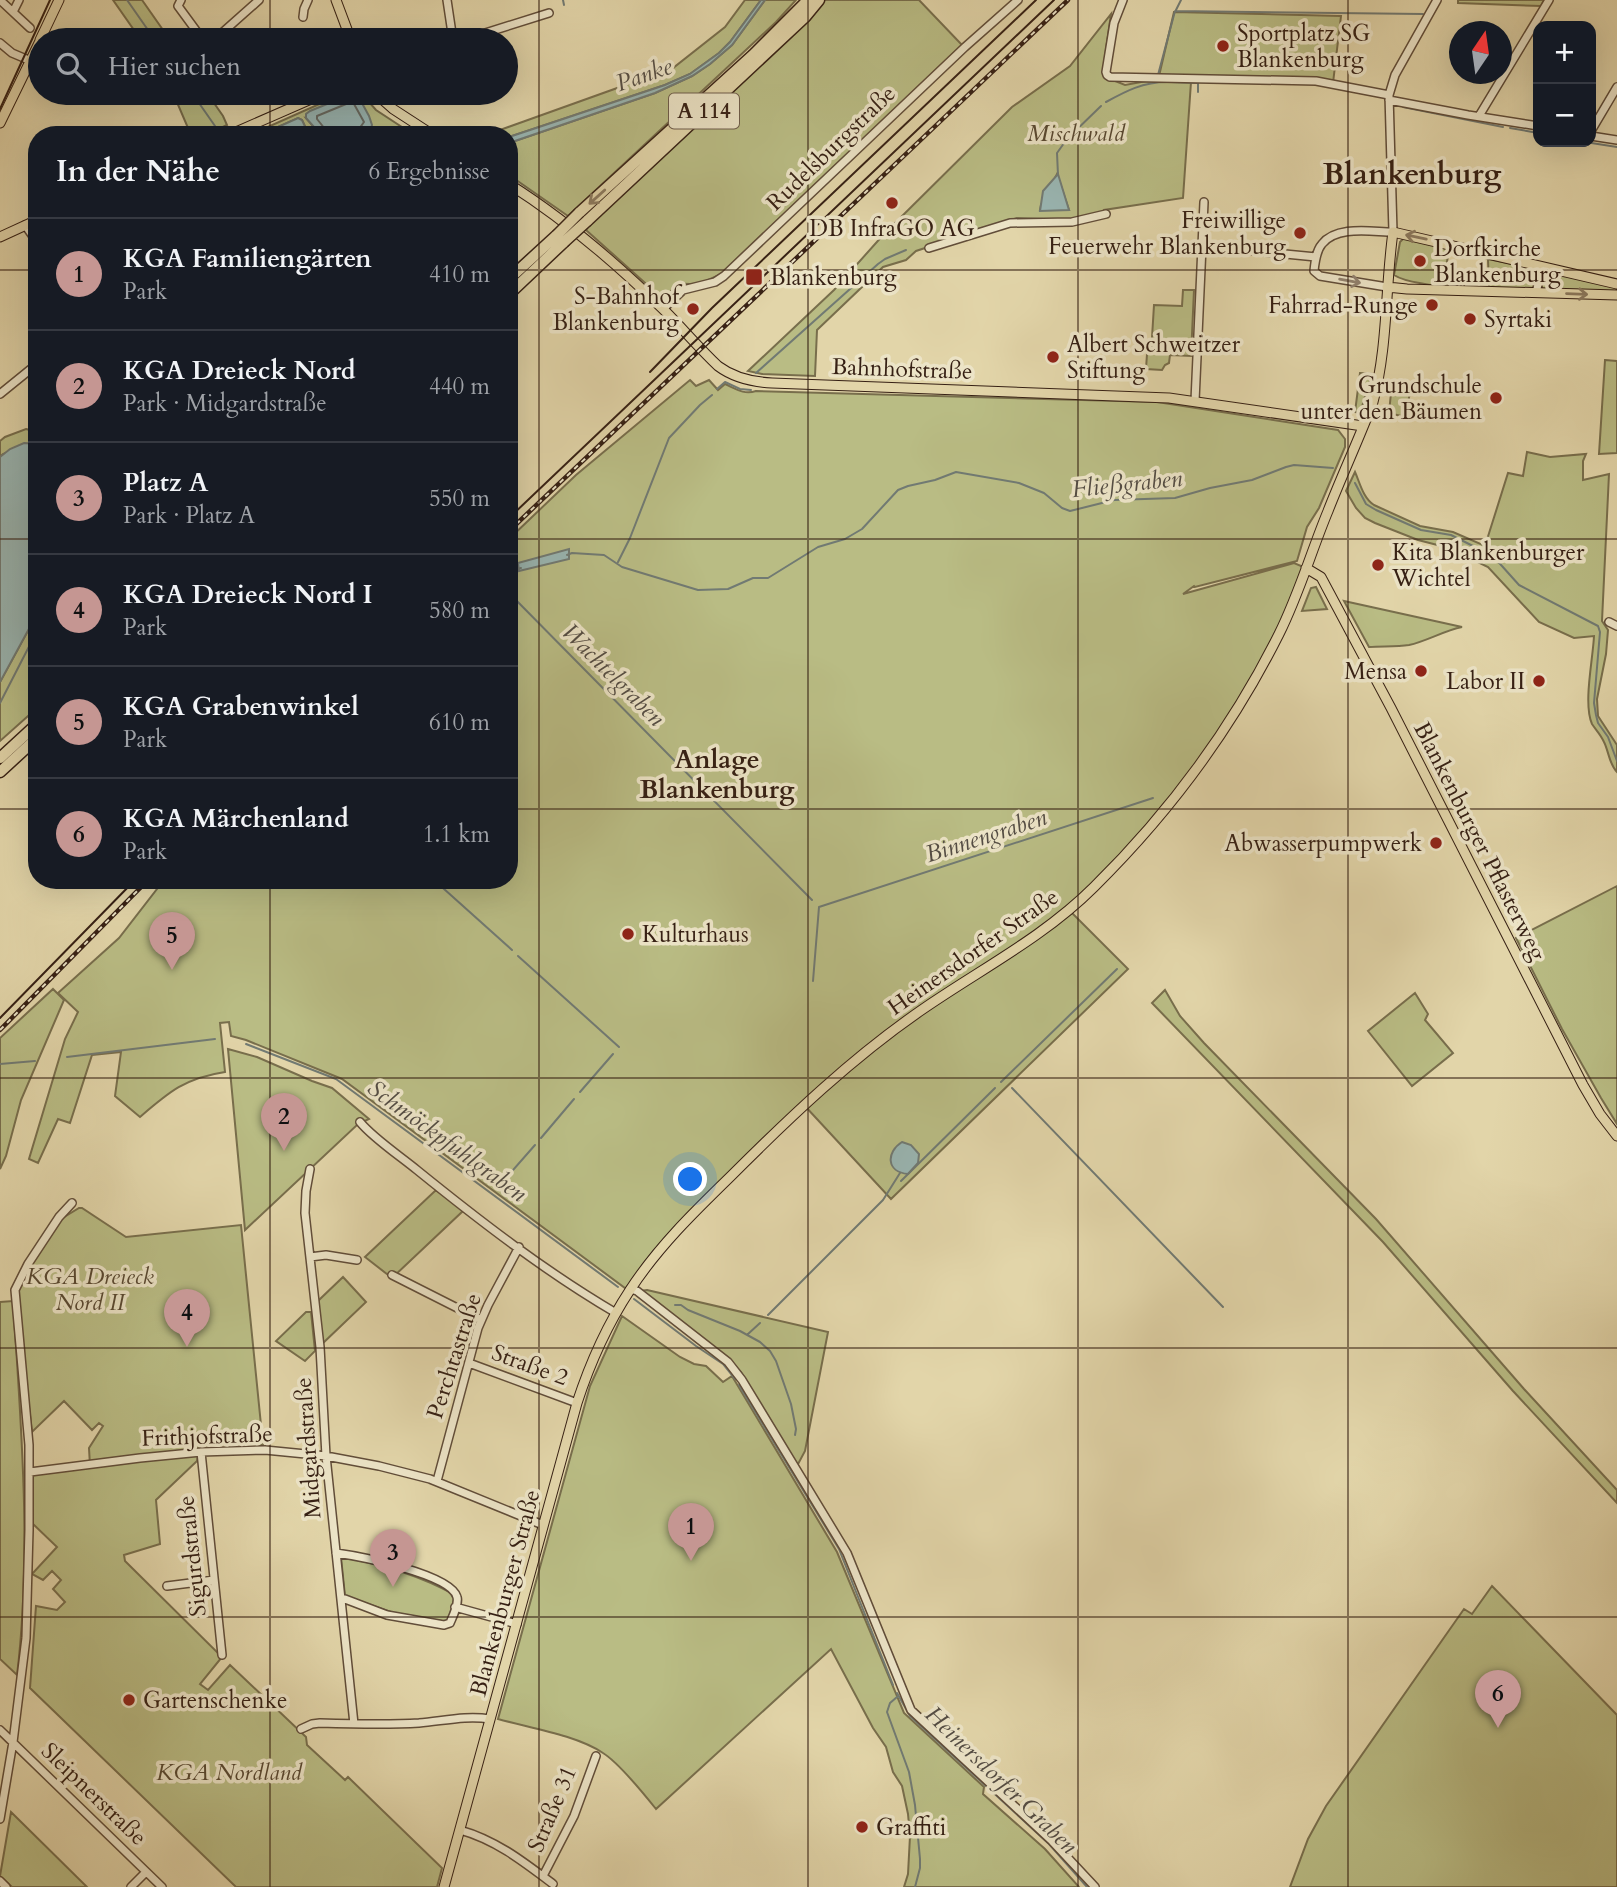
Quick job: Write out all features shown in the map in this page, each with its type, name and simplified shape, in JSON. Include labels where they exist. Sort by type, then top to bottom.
[{"type":"highway","name":"A 114","points":[[583,217],[808,0]]},
{"type":"highway","name":"A 114","points":[[518,272],[560,238],[805,17],[819,0]]},
{"type":"highway","name":"A 114","points":[[518,284],[560,238]]},
{"type":"highway","points":[[0,758],[28,732]]},
{"type":"highway","points":[[0,772],[28,746]]},
{"type":"main road","points":[[46,28],[59,0]]},
{"type":"main road","points":[[337,0],[347,28]]},
{"type":"main road","points":[[0,123],[28,67]]},
{"type":"main road","points":[[249,126],[297,105]]},
{"type":"main road","points":[[388,105],[419,126]]},
{"type":"main road","name":"Bahnhofstraße","points":[[518,190],[594,245],[663,309],[718,366],[726,372],[753,382],[1195,401],[1363,426]]},
{"type":"main road","points":[[0,237],[28,224]]},
{"type":"main road","points":[[1393,232],[1617,284]]},
{"type":"main road","name":"Heinersdorfer Straße","points":[[616,1313],[630,1289],[681,1225],[806,1104],[902,1024],[1026,943],[1069,910],[1113,869],[1182,790],[1225,729],[1280,632],[1373,402],[1380,374],[1393,232]]},
{"type":"main road","points":[[1387,287],[1617,295]]},
{"type":"main road","name":"Blankenburger Pflasterweg","points":[[1306,568],[1321,577],[1391,708],[1583,1085],[1617,1136]]},
{"type":"main road","name":"Blankenburger Straße","points":[[444,1887],[577,1403],[595,1355],[616,1313]]},
{"type":"street","points":[[0,0],[30,28]]},
{"type":"street","points":[[13,12],[19,0]]},
{"type":"street","points":[[181,0],[178,6],[194,28]]},
{"type":"street","points":[[228,28],[259,0]]},
{"type":"street","points":[[303,17],[308,0]]},
{"type":"street","points":[[447,0],[451,28]]},
{"type":"street","name":"Rudelsburgstraße","points":[[663,309],[683,290],[715,282],[724,276],[963,48],[1018,0]]},
{"type":"street","points":[[1123,0],[1114,23],[1106,72],[1111,78],[1316,81],[1533,125]]},
{"type":"street","points":[[1387,287],[1320,276],[1314,271],[1316,257],[1322,243],[1337,233],[1393,232],[1389,97],[1395,75],[1437,0]]},
{"type":"street","points":[[1479,116],[1549,0]]},
{"type":"street","points":[[501,28],[549,13]]},
{"type":"street","points":[[0,43],[12,53],[28,60]]},
{"type":"street","points":[[1596,124],[1617,87]]},
{"type":"street","points":[[1596,135],[1617,141]]},
{"type":"street","points":[[1195,401],[1205,202]]},
{"type":"street","points":[[929,248],[1010,223],[1072,222],[1106,214]]},
{"type":"street","points":[[25,225],[28,229]]},
{"type":"street","points":[[1244,250],[1316,257]]},
{"type":"street","points":[[1536,293],[1542,267]]},
{"type":"street","points":[[0,394],[28,371]]},
{"type":"street","points":[[360,1122],[438,1187],[568,1284],[616,1313]]},
{"type":"street","name":"Midgardstraße","points":[[310,1169],[305,1213],[320,1346],[326,1456],[354,1724]]},
{"type":"street","points":[[0,1818],[26,1638],[30,1472],[15,1290],[28,1264],[59,1217],[72,1203]]},
{"type":"street","name":"Perchtastraße","points":[[437,1481],[481,1320],[519,1247]]},
{"type":"street","points":[[310,1257],[326,1255],[357,1260]]},
{"type":"street","points":[[392,1275],[481,1320]]},
{"type":"street","points":[[630,1289],[637,1291],[720,1355],[742,1380],[847,1553],[911,1710],[1052,1841],[1095,1887]]},
{"type":"street","name":"Straße 2","points":[[469,1363],[577,1403]]},
{"type":"street","name":"Frithjofstraße","points":[[30,1472],[201,1452],[265,1450],[326,1456],[403,1471],[437,1481],[544,1525]]},
{"type":"street","name":"Sigurdstraße","points":[[201,1452],[222,1655]]},
{"type":"street","points":[[336,1553],[383,1561],[430,1577],[450,1588],[457,1600],[450,1623],[444,1625],[387,1615],[345,1599],[341,1600]]},
{"type":"street","points":[[167,1586],[214,1580]]},
{"type":"street","points":[[455,1607],[517,1624]]},
{"type":"street","points":[[301,1728],[320,1723],[426,1722],[472,1717],[490,1719]]},
{"type":"street","name":"Sleipnerstraße","points":[[0,1730],[162,1887]]},
{"type":"street","name":"Straße 31","points":[[542,1877],[574,1816],[596,1756]]},
{"type":"street","name":"Straße 31","points":[[460,1830],[506,1850],[552,1884]]},
{"type":"street","points":[[131,1887],[146,1872]]},
{"type":"street","points":[[0,1881],[6,1887]]},
{"type":"green space","points":[[113,0],[142,0],[162,28],[133,28]]},
{"type":"green space","points":[[745,0],[761,0],[730,42],[690,74],[665,85],[518,134],[518,126],[511,126],[673,68],[725,27]]},
{"type":"green space","points":[[765,0],[796,0],[776,22],[568,216],[518,181],[518,140],[655,93],[692,76],[732,45]]},
{"type":"green space","points":[[823,0],[919,0],[962,45],[721,274],[701,283],[679,283],[663,299],[586,230]]},
{"type":"green space","points":[[1458,0],[1544,0],[1541,6],[1458,3]]},
{"type":"green space","points":[[1174,12],[1341,16],[1333,83],[1159,76]]},
{"type":"green space","name":"Mischwald","points":[[1111,14],[1103,71],[1105,77],[1125,85],[1147,81],[1191,82],[1183,198],[1104,210],[1103,213],[1071,220],[1017,218],[916,251],[906,260],[883,267],[817,330],[815,376],[748,371],[834,290],[884,234],[1012,107],[1070,66]],"holes":[[[1057,174],[1069,210],[1040,210]]]},
{"type":"green space","points":[[178,105],[215,105],[227,125],[225,126],[187,126]]},
{"type":"green space","points":[[317,105],[372,105],[400,126],[349,126],[306,118],[313,126],[305,126],[298,118],[280,126],[270,126]]},
{"type":"green space","points":[[1404,238],[1450,248],[1441,288],[1394,275],[1400,242]]},
{"type":"green space","points":[[1488,259],[1532,268],[1537,275],[1534,288],[1489,288]]},
{"type":"green space","points":[[1547,272],[1617,287],[1617,293],[1542,289],[1542,277]]},
{"type":"green space","points":[[1183,290],[1194,290],[1191,356],[1170,355],[1169,363],[1162,370],[1146,369],[1147,354],[1151,354],[1154,305],[1182,306]]},
{"type":"green space","points":[[1605,360],[1617,361],[1617,453],[1599,454]]},
{"type":"green space","points":[[1360,373],[1372,374],[1360,413],[1355,412]]},
{"type":"green space","points":[[690,380],[696,386],[709,380],[718,390],[725,384],[748,392],[1157,402],[1338,430],[1345,439],[1345,447],[1319,508],[1307,527],[1297,561],[1194,586],[1183,594],[1294,563],[1306,568],[1280,632],[1182,790],[1070,911],[1128,969],[891,1199],[804,1105],[681,1225],[630,1289],[625,1288],[342,1079],[231,1036],[229,1022],[220,1023],[225,1072],[199,1078],[178,1087],[140,1117],[115,1096],[121,1052],[92,1055],[70,1123],[58,1119],[38,1163],[29,1159],[65,1039],[78,1012],[58,993],[119,938],[157,889],[518,889],[518,530],[576,475]]},
{"type":"green space","points":[[1392,383],[1411,388],[1405,417],[1389,413]]},
{"type":"green space","points":[[28,430],[28,444],[0,457],[0,441]]},
{"type":"green space","points":[[1527,452],[1550,457],[1586,454],[1583,461],[1583,480],[1609,474],[1602,621],[1608,630],[1597,699],[1598,716],[1617,745],[1617,772],[1589,715],[1588,693],[1594,636],[1574,638],[1539,622],[1488,567],[1449,548],[1418,540],[1365,518],[1346,491],[1355,472],[1364,494],[1374,505],[1420,526],[1453,532],[1485,546],[1508,473],[1523,476]]},
{"type":"green space","points":[[1316,587],[1327,609],[1302,611],[1311,588]]},
{"type":"green space","points":[[1344,601],[1462,627],[1409,645],[1369,647]]},
{"type":"green space","points":[[28,631],[28,716],[0,741],[0,682]]},
{"type":"green space","points":[[1617,886],[1617,1124],[1562,1029],[1516,938]]},
{"type":"green space","points":[[53,989],[64,1000],[21,1100],[0,1169],[0,1038]]},
{"type":"green space","points":[[1165,990],[1180,1016],[1204,1043],[1376,1219],[1524,1389],[1617,1490],[1617,1503],[1513,1391],[1383,1242],[1152,1003]]},
{"type":"green space","points":[[1415,993],[1428,1014],[1425,1020],[1453,1053],[1412,1086],[1368,1031]]},
{"type":"green space","points":[[228,1049],[257,1057],[332,1088],[369,1119],[358,1124],[245,1230]]},
{"type":"green space","points":[[436,1190],[464,1210],[392,1278],[365,1257]]},
{"type":"green space","points":[[79,1208],[126,1237],[241,1225],[263,1445],[216,1444],[199,1451],[197,1461],[156,1500],[160,1544],[124,1555],[125,1561],[222,1657],[200,1684],[208,1690],[230,1665],[306,1737],[307,1745],[345,1780],[348,1777],[442,1868],[437,1887],[236,1887],[30,1688],[36,1606],[57,1610],[65,1602],[53,1589],[61,1580],[52,1571],[43,1580],[32,1574],[57,1547],[32,1523],[31,1477],[90,1466],[89,1448],[103,1426],[99,1423],[92,1430],[64,1401],[32,1432],[17,1305],[18,1291],[61,1219]]},
{"type":"green space","points":[[343,1277],[366,1302],[322,1344],[318,1301]]},
{"type":"green space","points":[[647,1290],[828,1332],[805,1451],[797,1466],[741,1372],[727,1357],[640,1291]]},
{"type":"green space","points":[[13,1301],[24,1488],[24,1582],[17,1675],[0,1659],[0,1302]]},
{"type":"green space","points":[[306,1312],[311,1312],[315,1351],[305,1361],[276,1341]]},
{"type":"green space","points":[[622,1316],[680,1357],[706,1366],[723,1382],[732,1376],[837,1552],[904,1713],[984,1787],[983,1794],[1045,1849],[1079,1887],[904,1887],[908,1874],[910,1836],[902,1786],[893,1772],[886,1747],[831,1649],[656,1809],[631,1779],[603,1753],[566,1737],[498,1719],[590,1386]]},
{"type":"green space","points":[[341,1557],[400,1571],[455,1595],[448,1622],[394,1613],[345,1596]]},
{"type":"green space","points":[[1492,1586],[1617,1715],[1617,1887],[1290,1887],[1308,1839],[1326,1806],[1464,1609],[1472,1614]]},
{"type":"green space","points":[[11,1812],[87,1887],[12,1887],[0,1876]]},
{"type":"water","points":[[761,0],[765,0],[732,45],[692,76],[655,93],[518,140],[518,134],[665,85],[690,74],[730,42]]},
{"type":"water","points":[[325,105],[363,105],[372,125],[313,126],[306,118],[310,111]]},
{"type":"water","points":[[298,118],[305,126],[280,126]]},
{"type":"water","points":[[1058,174],[1069,210],[1040,211],[1043,191]]},
{"type":"water","points":[[28,443],[28,631],[0,682],[0,457],[10,449]]},
{"type":"water","points":[[569,549],[569,559],[519,571],[518,563]]},
{"type":"water","points":[[902,1142],[911,1145],[919,1154],[918,1163],[908,1174],[896,1170],[891,1161],[893,1151]]},
{"type":"waterway","points":[[127,0],[147,28]]},
{"type":"waterway","points":[[563,0],[564,5]]},
{"type":"waterway","points":[[1176,10],[1181,0]]},
{"type":"waterway","points":[[1158,75],[1175,11],[1423,14]]},
{"type":"waterway","points":[[1106,102],[1142,85],[1167,82]]},
{"type":"waterway","points":[[1171,82],[1198,83],[1198,92]]},
{"type":"waterway","points":[[200,105],[215,126]]},
{"type":"waterway","points":[[1058,175],[1057,153],[1067,139],[1101,106]]},
{"type":"waterway","points":[[1403,107],[1503,127]]},
{"type":"waterway","points":[[1510,128],[1533,132]]},
{"type":"waterway","points":[[1596,144],[1617,147]]},
{"type":"waterway","points":[[756,373],[878,264],[906,250]]},
{"type":"waterway","points":[[717,389],[725,382],[740,389],[751,390]]},
{"type":"waterway","points":[[618,562],[669,438],[712,395]]},
{"type":"waterway","name":"Fließgraben","points":[[567,555],[604,555],[622,567],[698,590],[728,589],[753,578],[768,578],[818,547],[845,539],[862,529],[898,490],[956,472],[1019,483],[1044,493],[1070,511],[1114,500],[1175,498],[1252,480],[1294,465],[1333,468]]},
{"type":"waterway","name":"Fließgraben","points":[[1355,483],[1366,504],[1376,510],[1421,530],[1451,535],[1493,556],[1519,585],[1598,626],[1600,632],[1594,703],[1598,723],[1608,737],[1617,761]]},
{"type":"waterway","name":"Wachtelgraben","points":[[518,602],[812,900]]},
{"type":"waterway","name":"Fließgraben","points":[[0,703],[28,649]]},
{"type":"waterway","name":"Binnengraben","points":[[813,981],[819,907],[1153,798]]},
{"type":"waterway","points":[[444,889],[512,950]]},
{"type":"waterway","points":[[518,956],[619,1047]]},
{"type":"waterway","points":[[1001,1082],[1117,969]]},
{"type":"waterway","name":"Schmöckpfuhlgraben","points":[[67,1057],[215,1039]]},
{"type":"waterway","name":"Schmöckpfuhlgraben","points":[[246,1044],[336,1079],[618,1287]]},
{"type":"waterway","points":[[580,1092],[613,1054]]},
{"type":"waterway","name":"Schmöckpfuhlgraben","points":[[0,1064],[35,1061]]},
{"type":"waterway","points":[[901,1181],[995,1088]]},
{"type":"waterway","points":[[1012,1088],[1223,1307]]},
{"type":"waterway","points":[[541,1138],[574,1099]]},
{"type":"waterway","points":[[499,1186],[535,1145]]},
{"type":"waterway","points":[[768,1315],[883,1200],[900,1173]]},
{"type":"waterway","name":"Schmöckpfuhlgraben","points":[[634,1299],[723,1364],[735,1379]]},
{"type":"waterway","points":[[675,1305],[681,1305],[740,1331],[770,1351],[791,1404],[795,1435]]},
{"type":"waterway","points":[[748,1334],[760,1323]]},
{"type":"waterway","name":"Schmöckpfuhlgraben","points":[[739,1385],[839,1549],[893,1685]]},
{"type":"waterway","name":"Heinersdorfer Graben","points":[[897,1693],[910,1716],[1049,1844],[1087,1887]]},
{"type":"waterway","name":"Schmöckpfuhlgraben","points":[[897,1697],[890,1703],[887,1712],[909,1772],[915,1805],[920,1859],[915,1887]]},
{"type":"tram line","points":[[37,28],[50,0]]},
{"type":"tram line","points":[[650,372],[712,308],[1036,0]]},
{"type":"tram line","points":[[518,509],[1054,0]]},
{"type":"tram line","points":[[0,109],[28,48]]},
{"type":"tram line","points":[[0,1018],[126,889]]},
{"type":"railway","points":[[518,522],[1068,0]]},
{"type":"railway","points":[[0,1030],[139,889]]},
{"type":"place","name":"Sportplatz SG Blankenburg","points":[[1223,46]]},
{"type":"place","name":"DB InfraGO AG","points":[[892,203]]},
{"type":"place","name":"Freiwillige Feuerwehr Blankenburg","points":[[1300,233]]},
{"type":"place","name":"Dorfkirche Blankenburg","points":[[1420,261]]},
{"type":"place","name":"Blankenburg","points":[[754,277]]},
{"type":"place","name":"Fahrrad-Runge","points":[[1432,305]]},
{"type":"place","name":"S-Bahnhof Blankenburg","points":[[693,309]]},
{"type":"place","name":"Syrtaki","points":[[1470,319]]},
{"type":"place","name":"Albert Schweitzer Stiftung","points":[[1053,357]]},
{"type":"place","name":"Grundschule unter den Bäumen","points":[[1496,398]]},
{"type":"place","name":"Kita Blankenburger Wichtel","points":[[1378,565]]},
{"type":"place","name":"Mensa","points":[[1421,671]]},
{"type":"place","name":"Labor II","points":[[1539,681]]},
{"type":"place","name":"Abwasserpumpwerk","points":[[1436,843]]},
{"type":"place","name":"Kulturhaus","points":[[628,934]]},
{"type":"place","name":"KGA Grabenwinkel","points":[[172,970]]},
{"type":"place","name":"KGA Dreieck Nord","points":[[284,1151]]},
{"type":"place","name":"KGA Dreieck Nord I","points":[[187,1347]]},
{"type":"place","name":"KGA Familiengärten","points":[[691,1561]]},
{"type":"place","name":"Platz A","points":[[393,1587]]},
{"type":"place","name":"Gartenschenke","points":[[129,1700]]},
{"type":"place","name":"KGA Märchenland","points":[[1498,1728]]},
{"type":"place","name":"Graffiti","points":[[862,1827]]},
{"type":"district","name":"Blankenburg","points":[[1412,174]]},
{"type":"district","name":"Anlage Blankenburg","points":[[717,774]]},
{"type":"water label","name":"Panke","points":[[644,75]]},
{"type":"park label","name":"KGA Dreieck Nord II","points":[[90,1289]]},
{"type":"park label","name":"KGA Nordland","points":[[229,1772]]}]
